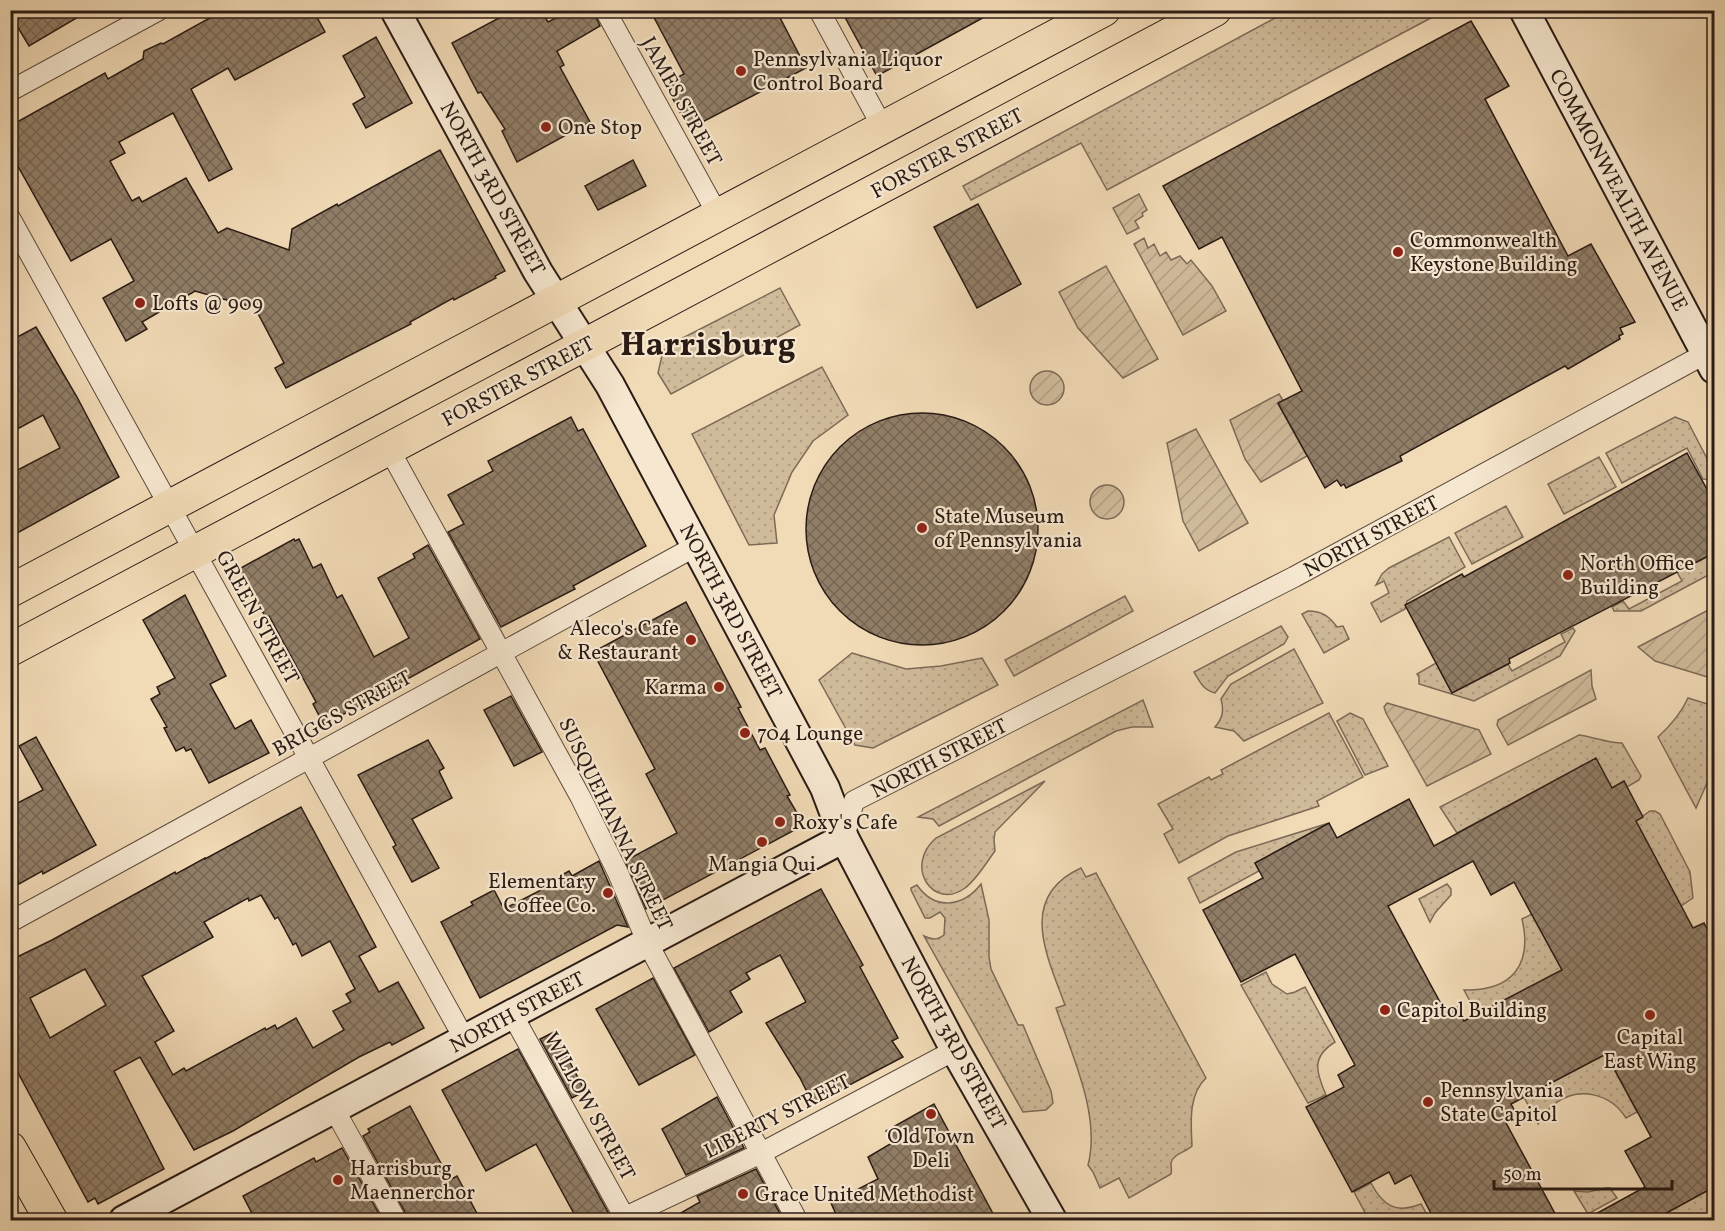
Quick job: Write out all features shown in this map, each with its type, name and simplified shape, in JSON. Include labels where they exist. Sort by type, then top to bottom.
[{"type":"main road","name":"NORTH 3RD STREET","points":[[395,10],[538,272],[610,385],[825,788],[844,838],[955,1050],[1052,1221]]},
{"type":"main road","points":[[10,591],[1104,10]]},
{"type":"main road","name":"FORSTER STREET","points":[[10,650],[1215,10]]},
{"type":"main road","name":"COMMONWEALTH AVENUE","points":[[1524,10],[1712,357]]},
{"type":"main road","name":"NORTH STREET","points":[[124,1221],[844,838]]},
{"type":"main road","points":[[10,1148],[51,1221]]},
{"type":"street","points":[[10,91],[159,10]]},
{"type":"street","name":"JAMES STREET","points":[[605,10],[718,215]]},
{"type":"street","points":[[819,10],[884,128]]},
{"type":"street","name":"GREEN STREET","points":[[10,218],[465,1040]]},
{"type":"street","name":"NORTH STREET","points":[[844,838],[854,801],[1294,577],[1712,357]]},
{"type":"street","name":"SUSQUEHANNA STREET","points":[[389,450],[581,798],[618,873],[648,944],[797,1221]]},
{"type":"street","name":"BRIGGS STREET","points":[[10,922],[696,546]]},
{"type":"street","name":"WILLOW STREET","points":[[512,1014],[623,1220]]},
{"type":"street","name":"LIBERTY STREET","points":[[623,1220],[761,1153],[955,1050]]},
{"type":"street","points":[[334,1109],[396,1221]]},
{"type":"shaded area","points":[[1290,10],[1444,11],[1107,190],[1081,143],[971,200],[963,186]]},
{"type":"shaded area","points":[[1139,194],[1147,210],[1135,221],[1139,228],[1127,234],[1113,208]]},
{"type":"shaded area","points":[[1144,238],[1148,248],[1154,244],[1160,256],[1166,252],[1171,260],[1180,256],[1187,264],[1191,260],[1212,286],[1226,311],[1183,335],[1134,244]]},
{"type":"shaded area","points":[[1106,266],[1158,359],[1123,378],[1078,328],[1059,292]]},
{"type":"shaded area","points":[[780,288],[800,325],[671,394],[658,373],[663,351],[675,342]]},
{"type":"shaded area","points":[[822,367],[848,415],[813,441],[792,472],[774,515],[777,543],[749,545],[692,434]]},
{"type":"shaded area","points":[[1047,371],[1059,376],[1064,388],[1059,400],[1047,405],[1035,400],[1030,388],[1035,376]]},
{"type":"shaded area","points":[[1279,394],[1283,400],[1278,404],[1307,456],[1261,482],[1245,459],[1230,420]]},
{"type":"shaded area","points":[[1675,417],[1688,422],[1714,472],[1714,480],[1703,479],[1687,448],[1622,483],[1606,453]]},
{"type":"shaded area","points":[[1196,429],[1248,523],[1199,551],[1183,521],[1167,443]]},
{"type":"shaded area","points":[[1599,457],[1616,487],[1564,514],[1548,484]]},
{"type":"shaded area","points":[[1107,485],[1119,490],[1124,502],[1119,514],[1107,519],[1095,514],[1090,502],[1095,490]]},
{"type":"shaded area","points":[[1506,506],[1523,537],[1472,564],[1455,533]]},
{"type":"shaded area","points":[[1449,537],[1465,567],[1407,601],[1405,609],[1381,622],[1371,603],[1389,593],[1384,581],[1376,585],[1382,574],[1389,568]]},
{"type":"shaded area","points":[[1714,553],[1714,572],[1641,611],[1614,611],[1612,607],[1623,601],[1629,609],[1682,581],[1677,572]]},
{"type":"shaded area","points":[[1125,596],[1133,611],[1014,676],[1005,660]]},
{"type":"shaded area","points":[[1714,607],[1714,679],[1655,661],[1638,647]]},
{"type":"shaded area","points":[[1308,611],[1325,615],[1337,627],[1343,626],[1349,639],[1324,653],[1302,614]]},
{"type":"shaded area","points":[[1281,626],[1288,637],[1284,644],[1228,676],[1215,693],[1205,688],[1200,682],[1194,672]]},
{"type":"shaded area","points":[[1573,628],[1575,631],[1560,656],[1474,701],[1419,684],[1417,674],[1436,663],[1452,693],[1508,664],[1512,671],[1565,642],[1561,634]]},
{"type":"shaded area","points":[[1294,649],[1323,703],[1244,741],[1234,731],[1215,727],[1222,714],[1221,699],[1231,684]]},
{"type":"shaded area","points":[[852,653],[906,669],[941,666],[982,658],[998,685],[873,748],[855,745],[819,680]]},
{"type":"shaded area","points":[[1591,670],[1596,699],[1508,745],[1497,725],[1498,720]]},
{"type":"shaded area","points":[[1688,698],[1714,706],[1714,767],[1696,808],[1658,737],[1675,719]]},
{"type":"shaded area","points":[[1143,700],[1153,727],[1132,727],[1116,731],[939,826],[933,819],[918,817]]},
{"type":"shaded area","points":[[1387,703],[1479,730],[1491,754],[1427,786],[1386,713],[1384,707]]},
{"type":"shaded area","points":[[1329,713],[1363,777],[1317,801],[1319,806],[1228,836],[1179,863],[1164,834],[1173,829],[1158,804],[1209,777],[1211,780],[1223,774],[1221,770]]},
{"type":"shaded area","points":[[1350,713],[1363,719],[1388,766],[1365,775],[1337,721]]},
{"type":"shaded area","points":[[1579,735],[1622,743],[1641,776],[1639,780],[1627,787],[1624,781],[1612,788],[1595,759],[1457,833],[1440,807]]},
{"type":"shaded area","points":[[1045,781],[995,832],[995,851],[965,888],[954,894],[943,894],[934,890],[922,873],[922,861],[926,849],[936,838]]},
{"type":"shaded area","points":[[1650,811],[1660,814],[1690,872],[1693,898],[1681,906],[1636,821]]},
{"type":"shaded area","points":[[1329,823],[1255,863],[1259,871],[1200,903],[1188,878],[1236,852]]},
{"type":"shaded area","points":[[1081,868],[1086,877],[1096,873],[1206,1078],[1193,1101],[1192,1146],[1172,1160],[1171,1174],[1129,1198],[1119,1178],[1100,1188],[1088,1165],[1091,1126],[1088,1106],[1077,1065],[1056,1008],[1065,1005],[1045,948],[1042,929],[1043,911],[1049,895],[1061,880]]},
{"type":"shaded area","points":[[981,884],[989,920],[991,969],[1018,1025],[1023,1025],[1051,1091],[1053,1103],[1046,1110],[1023,1112],[924,936],[934,939],[944,935],[945,918],[940,912],[930,918],[925,918],[911,890],[917,885],[932,899],[949,903],[966,898]]},
{"type":"shaded area","points":[[1447,884],[1451,889],[1451,895],[1430,922],[1419,899]]},
{"type":"shaded area","points":[[1532,914],[1562,970],[1477,1014],[1464,990],[1494,986],[1515,972],[1524,950],[1525,936],[1522,919]]},
{"type":"shaded area","points":[[1266,972],[1272,984],[1287,994],[1305,987],[1335,1042],[1322,1053],[1319,1059],[1318,1072],[1326,1095],[1308,1103],[1241,985]]},
{"type":"shaded area","points":[[1606,1054],[1637,1112],[1626,1118],[1620,1110],[1604,1098],[1585,1094],[1575,1095],[1553,1105],[1538,1124],[1524,1097]]},
{"type":"shaded area","points":[[1371,1183],[1380,1197],[1391,1206],[1404,1208],[1421,1204],[1430,1220],[1369,1220],[1354,1192]]},
{"type":"shaded area","points":[[1714,1187],[1714,1220],[1663,1220],[1660,1216]]},
{"type":"shaded area","points":[[1610,1188],[1617,1198],[1588,1214],[1574,1191],[1588,1192]]},
{"type":"building","points":[[10,10],[90,10],[29,46],[10,14]]},
{"type":"building","points":[[224,10],[313,10],[325,32],[235,80],[228,68],[191,89],[232,169],[209,181],[173,113],[119,142],[125,153],[110,161],[132,201],[139,197],[142,202],[186,178],[218,233],[227,228],[289,250],[292,229],[440,150],[505,271],[495,276],[496,278],[410,322],[411,324],[286,388],[275,368],[284,363],[255,308],[195,291],[142,322],[147,329],[126,341],[103,298],[134,281],[111,239],[71,261],[10,152],[10,126],[105,73],[108,79],[143,59],[144,51],[163,44]]},
{"type":"building","points":[[514,10],[541,10],[548,22],[571,10],[593,10],[600,26],[557,51],[564,65],[560,67],[590,122],[517,162],[502,131],[505,129],[481,92],[478,93],[452,43]]},
{"type":"building","name":"Pennsylvania Liquor Control Board","points":[[650,10],[776,10],[806,68],[689,129],[665,84],[684,74]]},
{"type":"building","points":[[841,10],[997,10],[877,76]]},
{"type":"building","name":"Commonwealth Keystone Building","points":[[1471,21],[1509,86],[1485,99],[1568,256],[1591,244],[1635,322],[1620,328],[1623,334],[1619,336],[1620,339],[1568,369],[1565,366],[1400,456],[1402,461],[1346,488],[1344,484],[1341,486],[1337,480],[1325,488],[1278,403],[1302,391],[1222,237],[1199,249],[1163,186]]},
{"type":"building","points":[[376,37],[412,103],[366,128],[353,104],[365,97],[343,56]]},
{"type":"building","points":[[633,160],[646,186],[598,210],[585,186]]},
{"type":"building","points":[[978,204],[1021,284],[977,308],[934,227]]},
{"type":"building","points":[[36,327],[77,397],[119,477],[10,537],[10,474],[60,448],[43,415],[10,433],[10,341]]},
{"type":"building","name":"State Museum of Pennsylvania","points":[[922,413],[945,415],[977,427],[996,439],[1012,455],[1033,495],[1038,529],[1036,552],[1024,584],[1012,603],[996,619],[956,640],[922,645],[899,643],[867,631],[848,619],[832,603],[811,563],[806,529],[808,506],[820,474],[832,455],[848,439],[888,418]]},
{"type":"building","points":[[571,417],[578,431],[583,429],[646,546],[573,586],[575,589],[501,627],[448,532],[464,524],[448,495],[493,471],[488,461]]},
{"type":"building","name":"North Office Building","points":[[1687,453],[1714,502],[1714,553],[1509,659],[1510,663],[1452,693],[1405,605],[1462,574],[1464,577]]},
{"type":"building","points":[[294,539],[295,541],[299,539],[313,568],[321,564],[337,598],[342,595],[374,657],[409,638],[378,578],[415,558],[413,554],[428,545],[480,639],[324,725],[313,704],[316,702],[269,616],[266,618],[239,569]]},
{"type":"building","points":[[185,595],[226,676],[210,684],[235,729],[251,720],[269,753],[209,783],[191,749],[186,751],[184,747],[176,751],[164,728],[167,727],[151,699],[160,694],[157,687],[175,678],[143,620]]},
{"type":"building","points":[[686,602],[741,707],[738,708],[760,750],[765,748],[790,795],[787,796],[804,825],[646,909],[625,861],[677,833],[646,774],[655,769],[593,652]]},
{"type":"building","points":[[511,696],[542,752],[514,766],[484,710]]},
{"type":"building","points":[[36,737],[96,845],[43,874],[42,871],[19,884],[10,869],[10,807],[43,790],[19,746]]},
{"type":"building","points":[[428,740],[444,768],[439,771],[452,798],[412,819],[439,868],[412,882],[393,847],[396,845],[358,775]]},
{"type":"building","points":[[1596,758],[1612,788],[1624,781],[1643,817],[1636,821],[1693,928],[1704,923],[1714,943],[1714,1187],[1652,1221],[1583,1221],[1645,1187],[1625,1151],[1651,1137],[1606,1054],[1511,1104],[1517,1115],[1505,1121],[1559,1221],[1435,1221],[1411,1175],[1395,1184],[1389,1172],[1352,1192],[1306,1107],[1344,1087],[1338,1075],[1355,1065],[1295,954],[1241,982],[1203,910],[1263,878],[1255,863],[1329,823],[1337,838],[1409,799],[1434,846]],"holes":[[[1473,861],[1491,895],[1514,882],[1562,970],[1464,1021],[1457,1007],[1446,1013],[1388,906]]]},
{"type":"building","points":[[301,807],[376,947],[359,956],[379,992],[398,982],[424,1028],[392,1045],[390,1042],[359,1057],[233,1131],[194,1150],[140,1057],[114,1071],[164,1169],[98,1204],[95,1198],[88,1202],[10,1058],[10,959],[52,940],[175,872],[176,874]],"holes":[[[261,895],[275,919],[278,917],[293,945],[296,943],[302,956],[330,941],[355,989],[346,994],[351,1002],[333,1011],[344,1030],[313,1048],[296,1018],[277,1029],[275,1025],[266,1030],[265,1028],[186,1071],[184,1068],[173,1075],[155,1042],[174,1031],[142,976],[213,937],[204,922],[248,898],[249,901]],[[85,969],[106,1005],[50,1038],[30,998]]]},
{"type":"building","points":[[599,861],[628,927],[617,925],[480,998],[441,922],[473,905],[471,902],[494,890],[504,909],[551,885],[549,882],[569,871],[572,876]]},
{"type":"building","points":[[821,889],[863,965],[860,967],[898,1038],[892,1041],[903,1057],[813,1104],[800,1078],[766,1023],[806,1002],[780,955],[746,973],[750,979],[730,991],[742,1012],[709,1032],[674,968]]},
{"type":"building","points":[[653,978],[695,1055],[639,1085],[596,1009]]},
{"type":"building","points":[[554,1032],[585,1091],[572,1098],[540,1039]]},
{"type":"building","points":[[518,1049],[609,1214],[597,1221],[578,1221],[536,1144],[486,1171],[442,1090]]},
{"type":"building","points":[[717,1097],[744,1148],[686,1175],[662,1129]]},
{"type":"building","points":[[934,1104],[997,1221],[839,1221],[831,1203],[878,1179],[868,1157],[892,1143],[886,1131]]},
{"type":"building","points":[[410,1106],[450,1180],[457,1176],[481,1221],[408,1221],[363,1136],[370,1132],[368,1129]]},
{"type":"building","points":[[342,1148],[383,1221],[256,1221],[243,1196],[314,1158],[316,1162]]},
{"type":"building","name":"Grace United Methodist","points":[[756,1169],[784,1221],[667,1221],[700,1202],[697,1196]]},
{"type":"place","name":"Pennsylvania Liquor Control Board","points":[[741,71]]},
{"type":"place","name":"One Stop","points":[[546,127]]},
{"type":"place","name":"Commonwealth Keystone Building","points":[[1398,252]]},
{"type":"place","name":"Lofts @ 909","points":[[140,303]]},
{"type":"place","name":"State Museum of Pennsylvania","points":[[922,528]]},
{"type":"place","name":"North Office Building","points":[[1568,575]]},
{"type":"place","name":"Aleco's Cafe & Restaurant","points":[[691,640]]},
{"type":"place","name":"Karma","points":[[719,687]]},
{"type":"place","name":"704 Lounge","points":[[745,733]]},
{"type":"place","name":"Roxy's Cafe","points":[[780,822]]},
{"type":"place","name":"Mangia Qui","points":[[762,842]]},
{"type":"place","name":"Elementary Coffee Co.","points":[[608,893]]},
{"type":"place","name":"Capitol Building","points":[[1385,1010]]},
{"type":"place","name":"Capital East Wing","points":[[1650,1015]]},
{"type":"place","name":"Pennsylvania State Capitol","points":[[1428,1102]]},
{"type":"place","name":"Old Town Deli","points":[[931,1114]]},
{"type":"place","name":"Harrisburg Maennerchor","points":[[338,1180]]},
{"type":"place","name":"Grace United Methodist","points":[[743,1194]]},
{"type":"district","name":"Harrisburg","points":[[708,343]]}]
